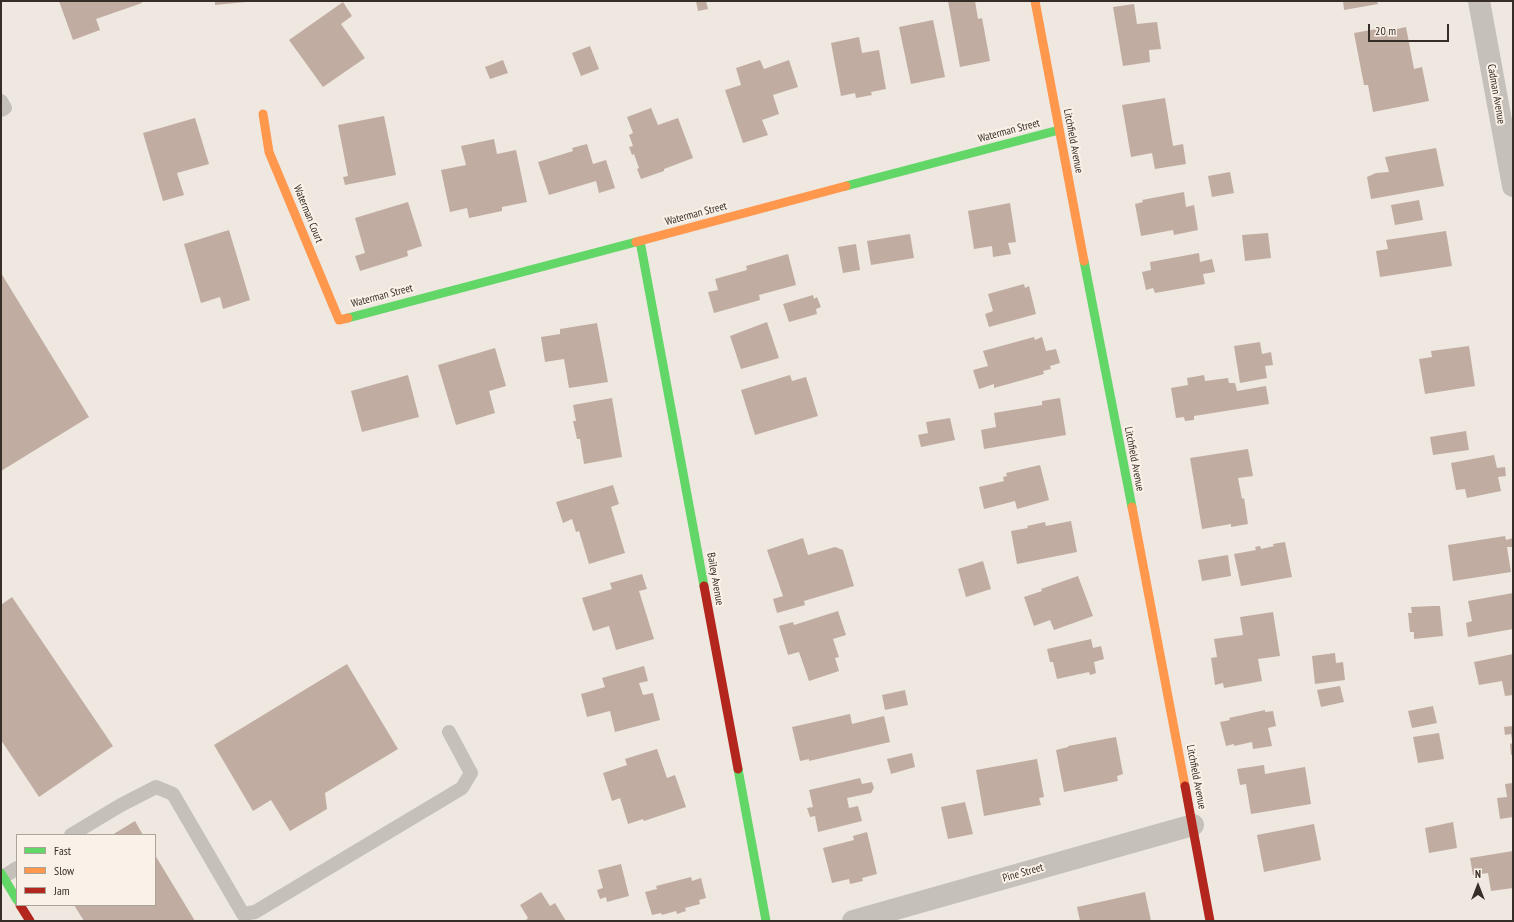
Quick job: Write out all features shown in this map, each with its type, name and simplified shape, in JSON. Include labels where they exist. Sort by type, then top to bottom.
[{"type":"street","name":"Litchfield Avenue","points":[[1035,1],[1193,825],[1210,921]]},
{"type":"street","name":"Cadman Avenue","points":[[1479,1],[1513,186]]},
{"type":"street","name":"Waterman Court","points":[[263,114],[269,152],[339,320]]},
{"type":"street","name":"Waterman Street","points":[[339,320],[1059,130]]},
{"type":"street","name":"Bailey Avenue","points":[[640,241],[766,921]]},
{"type":"street","name":"Pine Street","points":[[852,921],[1193,825]]},
{"type":"street","points":[[2,875],[16,898]]},
{"type":"street","points":[[21,906],[30,921]]},
{"type":"lane","points":[[1,101],[5,108],[1,110]]},
{"type":"lane","points":[[73,834],[121,805],[156,787],[173,794],[243,914],[255,912],[462,788],[471,773],[449,732]]},
{"type":"lane","points":[[2,875],[16,868]]},
{"type":"building","points":[[59,1],[141,1],[142,3],[96,19],[100,30],[73,40]]},
{"type":"building","points":[[215,1],[246,1],[246,2],[215,5]]},
{"type":"building","points":[[696,1],[706,1],[708,9],[698,11]]},
{"type":"building","points":[[948,1],[975,1],[978,19],[982,18],[990,61],[960,67]]},
{"type":"building","points":[[1343,1],[1377,1],[1378,4],[1344,10]]},
{"type":"building","points":[[343,2],[352,16],[341,24],[365,58],[323,87],[289,40]]},
{"type":"building","points":[[1134,4],[1137,24],[1157,22],[1161,49],[1149,50],[1150,62],[1123,66],[1113,7]]},
{"type":"building","points":[[933,20],[945,77],[911,84],[899,27]]},
{"type":"building","points":[[1406,27],[1414,69],[1422,67],[1429,101],[1373,112],[1368,85],[1364,85],[1354,33],[1382,28],[1383,32]]},
{"type":"building","points":[[859,37],[862,53],[879,50],[886,89],[871,92],[872,95],[856,98],[855,93],[841,96],[831,43]]},
{"type":"building","points":[[590,46],[599,69],[581,76],[572,53]]},
{"type":"building","points":[[503,60],[508,73],[490,79],[485,67]]},
{"type":"building","points":[[760,60],[764,69],[789,60],[798,87],[773,95],[779,114],[762,120],[768,135],[743,143],[725,90],[741,85],[736,68]]},
{"type":"building","points":[[1165,98],[1173,146],[1183,144],[1186,164],[1155,169],[1152,153],[1131,157],[1122,105]]},
{"type":"building","points":[[651,108],[658,125],[678,118],[693,158],[641,179],[634,154],[632,155],[629,147],[633,146],[629,135],[633,133],[627,117]]},
{"type":"building","points":[[384,116],[396,175],[345,185],[343,177],[348,176],[338,125]]},
{"type":"building","points":[[195,118],[209,164],[177,173],[184,195],[163,201],[143,133]]},
{"type":"building","points":[[494,139],[497,154],[516,150],[527,202],[502,207],[502,211],[469,218],[467,208],[450,212],[441,170],[466,165],[461,146]]},
{"type":"building","points":[[587,144],[593,164],[606,160],[615,188],[599,193],[596,181],[549,195],[538,162],[573,151],[572,148]]},
{"type":"building","points":[[1436,148],[1444,186],[1371,199],[1367,177],[1376,173],[1389,172],[1385,157]]},
{"type":"building","points":[[1230,172],[1234,193],[1212,197],[1208,176]]},
{"type":"building","points":[[1184,192],[1186,207],[1194,205],[1198,230],[1174,235],[1173,230],[1141,236],[1135,204],[1143,202],[1142,200]]},
{"type":"building","points":[[1419,200],[1423,220],[1395,225],[1391,205]]},
{"type":"building","points":[[408,202],[422,246],[407,251],[408,256],[360,271],[355,256],[365,253],[355,218]]},
{"type":"building","points":[[1010,203],[1016,242],[1008,243],[1011,254],[993,257],[992,246],[974,249],[968,211]]},
{"type":"building","points":[[229,230],[250,300],[223,309],[220,297],[201,303],[184,244]]},
{"type":"building","points":[[1446,231],[1452,266],[1380,277],[1376,251],[1388,249],[1386,240]]},
{"type":"building","points":[[1268,233],[1271,258],[1245,261],[1242,235]]},
{"type":"building","points":[[910,234],[914,258],[871,265],[867,241]]},
{"type":"building","points":[[856,244],[860,270],[843,273],[838,247]]},
{"type":"building","points":[[1199,253],[1200,262],[1212,259],[1215,272],[1203,274],[1205,284],[1155,293],[1153,288],[1146,290],[1142,272],[1151,270],[1150,262]]},
{"type":"building","points":[[788,254],[796,285],[759,295],[760,300],[714,313],[708,292],[718,290],[715,279],[747,270],[746,266]]},
{"type":"building","points":[[1,273],[89,417],[1,471]]},
{"type":"building","points":[[1024,284],[1025,288],[1029,286],[1036,314],[989,327],[985,314],[993,311],[988,294]]},
{"type":"building","points":[[813,295],[814,299],[817,297],[821,307],[816,309],[817,314],[789,322],[783,304]]},
{"type":"building","points":[[767,322],[779,358],[741,369],[730,336]]},
{"type":"building","points":[[597,323],[608,382],[569,388],[564,359],[545,362],[541,337],[560,334],[560,329]]},
{"type":"building","points":[[1034,337],[1035,340],[1042,337],[1046,351],[1056,349],[1060,363],[1050,366],[1051,369],[1043,371],[1044,374],[994,388],[994,384],[979,389],[973,370],[988,366],[983,351]]},
{"type":"building","points":[[1260,342],[1262,354],[1271,352],[1273,365],[1265,366],[1267,378],[1240,383],[1234,346]]},
{"type":"building","points":[[1469,346],[1475,386],[1425,394],[1419,359],[1432,357],[1431,351]]},
{"type":"building","points":[[495,348],[506,386],[489,391],[495,413],[456,425],[438,365]]},
{"type":"building","points":[[408,375],[419,417],[362,432],[351,391]]},
{"type":"building","points":[[790,375],[792,381],[806,377],[818,416],[755,435],[741,390]]},
{"type":"building","points":[[1204,375],[1205,381],[1228,378],[1229,383],[1235,383],[1237,391],[1266,386],[1269,404],[1194,416],[1194,420],[1185,421],[1184,417],[1176,418],[1171,388],[1188,385],[1187,378]]},
{"type":"building","points":[[612,398],[622,457],[584,464],[580,439],[577,439],[573,421],[576,421],[573,405]]},
{"type":"building","points":[[1060,398],[1066,435],[984,449],[981,430],[996,427],[994,413],[1042,405],[1042,401]]},
{"type":"building","points":[[950,418],[955,440],[921,447],[918,435],[928,433],[926,422]]},
{"type":"building","points":[[1466,431],[1469,450],[1433,455],[1430,437]]},
{"type":"building","points":[[1248,449],[1253,476],[1238,478],[1242,499],[1244,498],[1248,524],[1231,527],[1231,524],[1202,529],[1190,458]]},
{"type":"building","points":[[1494,455],[1497,468],[1505,467],[1506,476],[1498,477],[1501,491],[1467,498],[1465,489],[1456,490],[1451,463]]},
{"type":"building","points":[[1040,465],[1049,500],[1017,509],[1015,501],[984,509],[979,487],[1004,481],[1003,477],[1007,476],[1006,473]]},
{"type":"building","points":[[613,485],[619,504],[611,507],[625,553],[589,564],[579,531],[576,532],[572,519],[563,523],[556,502]]},
{"type":"building","points":[[1071,521],[1077,552],[1017,564],[1011,531],[1028,528],[1027,526],[1045,522],[1046,526]]},
{"type":"building","points":[[1505,536],[1506,540],[1513,538],[1513,547],[1507,547],[1511,572],[1453,581],[1448,545]]},
{"type":"building","points":[[803,538],[808,555],[835,547],[843,550],[854,586],[804,601],[805,605],[777,613],[773,599],[783,596],[767,550]]},
{"type":"building","points":[[1285,542],[1292,577],[1241,586],[1234,554],[1256,550],[1255,547],[1260,546],[1261,549],[1274,546],[1273,544]]},
{"type":"building","points":[[1228,555],[1231,576],[1202,581],[1198,560]]},
{"type":"building","points":[[983,561],[991,589],[966,597],[958,569]]},
{"type":"building","points":[[642,574],[647,589],[639,591],[654,639],[616,650],[609,626],[593,631],[582,598],[612,589],[610,583]]},
{"type":"building","points":[[1078,576],[1093,616],[1054,630],[1050,620],[1034,626],[1024,597],[1042,591],[1041,589]]},
{"type":"building","points":[[1513,593],[1513,629],[1468,637],[1466,623],[1472,621],[1468,601]]},
{"type":"building","points":[[12,597],[113,746],[39,797],[1,740],[1,605]]},
{"type":"building","points":[[1440,606],[1443,636],[1414,639],[1414,632],[1410,632],[1408,613],[1412,613],[1411,607]]},
{"type":"building","points":[[838,611],[846,635],[833,639],[839,657],[835,658],[839,671],[809,681],[799,652],[788,655],[779,626],[793,622],[794,625]]},
{"type":"building","points":[[1273,612],[1280,656],[1258,659],[1262,681],[1224,688],[1223,683],[1215,685],[1211,658],[1217,657],[1214,639],[1243,635],[1240,617]]},
{"type":"building","points":[[1091,639],[1093,648],[1101,646],[1104,659],[1094,662],[1096,673],[1090,675],[1089,672],[1057,679],[1053,662],[1050,662],[1047,649]]},
{"type":"building","points":[[1335,653],[1336,663],[1343,662],[1345,680],[1315,684],[1312,656]]},
{"type":"building","points":[[1513,654],[1513,695],[1505,696],[1502,681],[1479,685],[1474,662]]},
{"type":"building","points":[[347,664],[398,749],[325,793],[327,809],[290,831],[271,800],[253,811],[214,745]]},
{"type":"building","points":[[644,666],[648,681],[639,683],[643,695],[653,693],[660,720],[615,732],[610,711],[587,717],[581,694],[605,687],[602,678]]},
{"type":"building","points":[[1340,686],[1344,702],[1321,707],[1317,690]]},
{"type":"building","points":[[905,690],[908,705],[885,710],[882,695]]},
{"type":"building","points":[[1433,706],[1437,723],[1412,728],[1408,711]]},
{"type":"building","points":[[1265,710],[1265,712],[1273,711],[1276,726],[1268,728],[1272,746],[1253,749],[1252,742],[1234,746],[1234,744],[1226,746],[1220,722],[1230,720],[1229,718]]},
{"type":"building","points":[[850,714],[852,724],[884,716],[890,742],[809,761],[809,759],[800,761],[792,727]]},
{"type":"building","points":[[1513,726],[1512,740],[1511,734],[1505,735],[1504,727]]},
{"type":"building","points":[[1439,733],[1444,759],[1418,763],[1413,737]]},
{"type":"building","points":[[1116,737],[1123,774],[1117,776],[1118,781],[1064,792],[1056,750],[1068,746]]},
{"type":"building","points":[[1513,743],[1513,755],[1511,755],[1510,744]]},
{"type":"building","points":[[657,749],[667,778],[675,775],[686,807],[644,821],[643,819],[628,824],[620,798],[612,801],[603,773],[627,765],[625,759]]},
{"type":"building","points":[[912,753],[915,767],[891,774],[887,759]]},
{"type":"building","points":[[1037,759],[1044,797],[1039,798],[1041,805],[984,816],[976,770]]},
{"type":"building","points":[[1264,765],[1265,774],[1305,767],[1311,804],[1251,814],[1246,784],[1240,785],[1237,769]]},
{"type":"building","points":[[860,778],[862,784],[872,782],[874,788],[871,793],[847,798],[849,808],[858,806],[862,821],[818,832],[815,816],[810,817],[807,808],[813,807],[809,790]]},
{"type":"building","points":[[1513,783],[1513,817],[1500,819],[1497,798],[1507,797],[1505,784]]},
{"type":"building","points":[[965,802],[973,834],[948,839],[941,807]]},
{"type":"building","points":[[135,821],[142,834],[114,834]]},
{"type":"building","points":[[1453,822],[1457,848],[1429,853],[1425,828]]},
{"type":"building","points":[[1314,824],[1321,860],[1264,872],[1257,835]]},
{"type":"building","points":[[867,832],[877,874],[862,878],[863,881],[850,884],[849,879],[832,883],[823,848],[854,840],[853,836]]},
{"type":"building","points":[[1513,851],[1513,888],[1491,891],[1488,873],[1473,875],[1470,858]]},
{"type":"building","points":[[156,857],[195,921],[84,921],[75,906],[156,906]]},
{"type":"building","points":[[621,864],[629,896],[607,902],[606,897],[600,899],[597,890],[603,888],[598,870]]},
{"type":"building","points":[[691,877],[692,881],[701,878],[706,898],[699,900],[700,904],[685,908],[686,911],[677,914],[676,911],[662,915],[661,913],[652,915],[645,892],[657,889],[656,886]]},
{"type":"building","points":[[541,892],[550,906],[555,903],[566,921],[525,921],[528,918],[520,905]]},
{"type":"building","points":[[1145,892],[1151,921],[1080,921],[1077,907]]},
{"type":"traffic: fast","points":[[846,186],[1059,130]]},
{"type":"traffic: fast","points":[[640,241],[704,586]]},
{"type":"traffic: fast","points":[[348,318],[636,242]]},
{"type":"traffic: fast","points":[[1084,261],[1132,507]]},
{"type":"traffic: fast","points":[[738,769],[766,921]]},
{"type":"traffic: fast","points":[[1,873],[16,898]]},
{"type":"traffic: slow","points":[[1035,1],[1084,261]]},
{"type":"traffic: slow","points":[[263,114],[269,152],[339,320],[348,318]]},
{"type":"traffic: slow","points":[[636,242],[846,186]]},
{"type":"traffic: slow","points":[[1132,507],[1185,786]]},
{"type":"traffic: jam","points":[[704,586],[738,769]]},
{"type":"traffic: jam","points":[[1185,786],[1210,921]]},
{"type":"traffic: jam","points":[[21,906],[30,921]]}]
